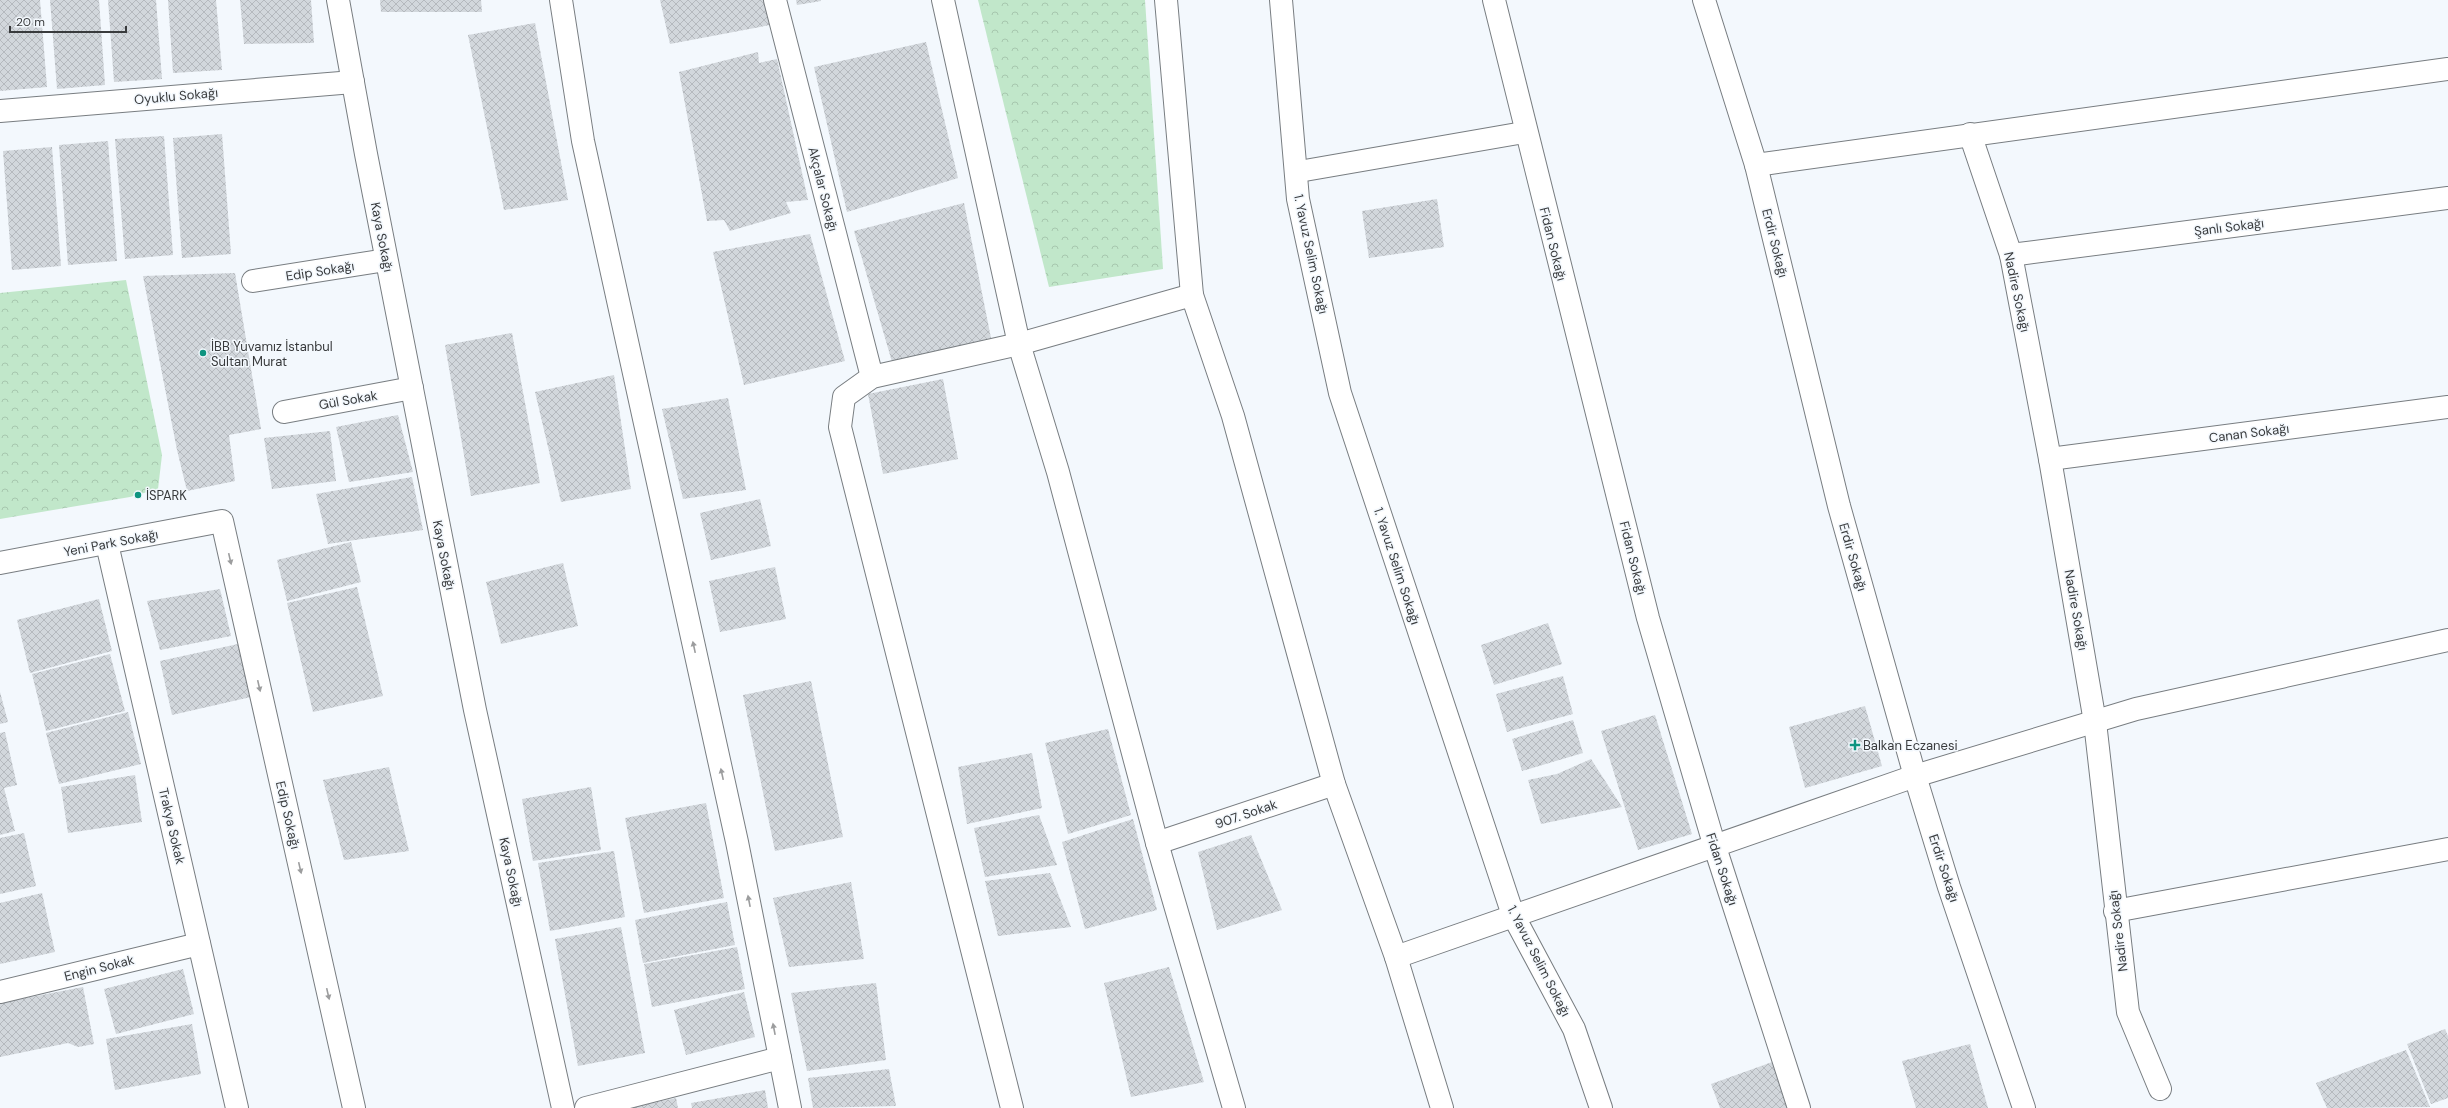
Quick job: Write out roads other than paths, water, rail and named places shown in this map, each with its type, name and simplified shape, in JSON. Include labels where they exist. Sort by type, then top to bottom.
[{"type":"street","name":"Kaya Sokağı","points":[[338,0],[386,260],[475,710],[563,1108]]},
{"type":"street","points":[[561,0],[583,141],[737,842],[790,1108]]},
{"type":"street","name":"Akçalar Sokağı","points":[[775,0],[872,377]]},
{"type":"street","points":[[943,0],[1019,344],[1058,472],[1157,843],[1234,1108]]},
{"type":"street","points":[[1166,0],[1192,295],[1233,416],[1334,784],[1396,957],[1442,1108]]},
{"type":"street","name":"1. Yavuz Selim Sokağı","points":[[1281,0],[1298,199],[1340,393],[1513,915],[1574,1029],[1601,1108]]},
{"type":"street","name":"Fidan Sokağı","points":[[1494,0],[1648,618],[1714,844],[1799,1108]]},
{"type":"street","name":"Erdir Sokağı","points":[[1704,0],[1756,165],[1839,506],[1915,776],[1949,887],[2024,1108]]},
{"type":"street","points":[[1756,165],[2448,68]]},
{"type":"street","name":"Oyuklu Sokağı","points":[[0,111],[353,82]]},
{"type":"street","name":"Nadire Sokağı","points":[[1970,134],[2011,256],[2050,460],[2095,722],[2115,911],[2128,1012],[2160,1089]]},
{"type":"street","name":"Şanlı Sokağı","points":[[2011,256],[2448,198]]},
{"type":"street","name":"Edip Sokağı","points":[[253,281],[386,260]]},
{"type":"street","points":[[1012,1108],[840,427],[844,397],[872,377],[1019,344],[1192,295]]},
{"type":"street","name":"Gül Sokak","points":[[284,412],[412,388]]},
{"type":"street","name":"Canan Sokağı","points":[[2050,460],[2448,407]]},
{"type":"street","name":"Edip Sokağı","points":[[222,521],[354,1108]]},
{"type":"street","name":"Yeni Park Sokağı","points":[[0,563],[107,544],[222,521]]},
{"type":"street","name":"Trakya Sokak","points":[[107,544],[236,1108]]},
{"type":"street","points":[[1396,957],[1714,844],[1915,776],[2136,709],[2448,640]]},
{"type":"street","name":"907. Sokak","points":[[1157,843],[1334,784]]},
{"type":"street","points":[[2115,911],[2448,849]]},
{"type":"street","name":"Engin Sokak","points":[[0,992],[198,944]]},
{"type":"street","points":[[586,1108],[780,1058]]},
{"type":"lane","points":[[1296,172],[1526,132]]},
{"type":"place","name":"İBB Yuvamız İstanbul Sultan Murat","points":[[203,353]]},
{"type":"place","name":"İSPARK","points":[[138,495]]},
{"type":"place","name":"Balkan Eczanesi","points":[[1855,745]]}]
